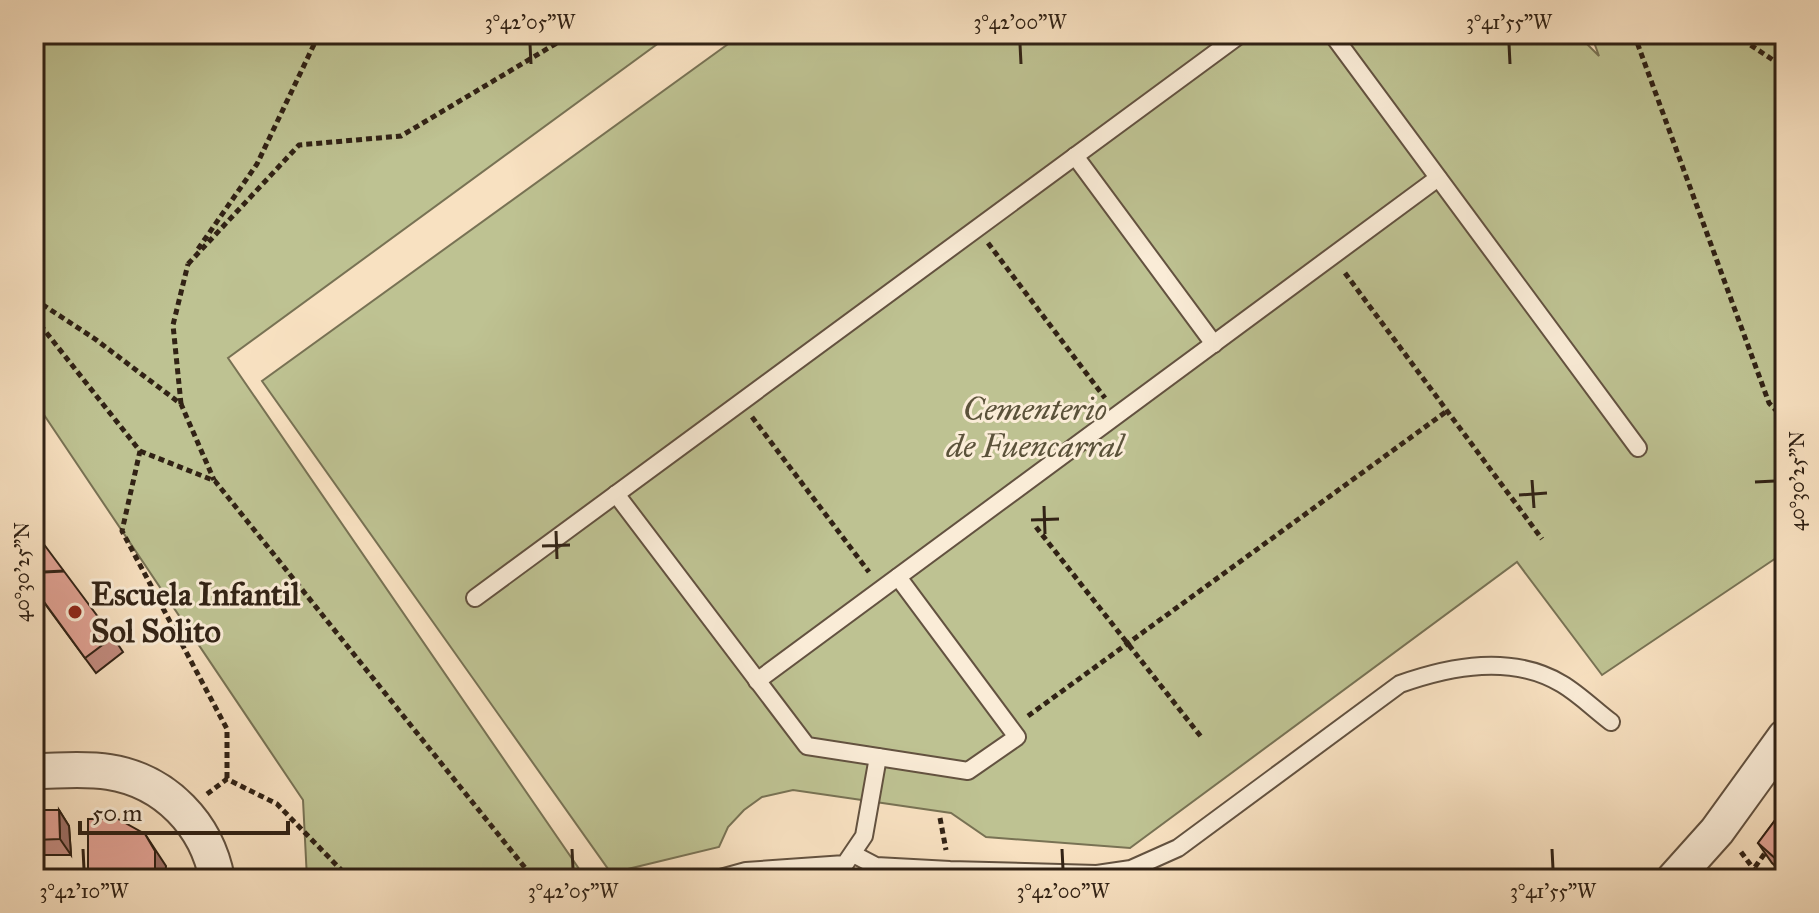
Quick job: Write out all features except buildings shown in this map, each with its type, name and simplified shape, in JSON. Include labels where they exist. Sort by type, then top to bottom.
[{"type":"street","points":[[1684,875],[1785,737]]},
{"type":"street","points":[[34,771],[110,772],[160,792],[185,812],[207,840],[217,879]]},
{"type":"lane","points":[[475,598],[1241,34]]},
{"type":"lane","points":[[1332,34],[1638,448]]},
{"type":"lane","points":[[1075,156],[1214,344]]},
{"type":"lane","points":[[757,681],[1438,178]]},
{"type":"lane","points":[[616,494],[807,746],[968,771],[1017,737],[898,577]]},
{"type":"lane","points":[[855,855],[876,866],[950,870],[1097,874],[1131,869],[1178,848],[1400,684],[1442,669],[1479,665],[1517,667],[1561,683],[1611,722]]},
{"type":"lane","points":[[717,879],[746,871],[845,864],[855,855],[864,836],[878,757]]},
{"type":"path","points":[[319,34],[257,164],[188,264],[173,325],[181,404],[215,481],[534,879]]},
{"type":"path","points":[[188,264],[299,145],[401,136],[572,34]]},
{"type":"path","points":[[1634,34],[1769,403],[1785,420]]},
{"type":"path","points":[[1734,34],[1785,68]]},
{"type":"path","points":[[977,228],[1117,415]]},
{"type":"path","points":[[1332,256],[1542,539]]},
{"type":"path","points":[[34,299],[95,339],[181,404]]},
{"type":"path","points":[[34,317],[140,451],[215,481]]},
{"type":"path","points":[[740,402],[882,588]]},
{"type":"path","points":[[1011,729],[1126,642],[1447,411]]},
{"type":"path","points":[[140,451],[122,531],[227,729],[227,779]]},
{"type":"path","points":[[1036,527],[1202,738]]},
{"type":"path","points":[[185,812],[227,779]]},
{"type":"path","points":[[227,779],[277,804],[350,879]]},
{"type":"path","points":[[1755,867],[1770,846]]},
{"type":"path","points":[[1741,852],[1761,879]]},
{"type":"green space","points":[[34,34],[671,34],[228,358],[586,879],[307,879],[303,800],[34,400]]},
{"type":"green space","name":"Cementerio de Fuencarral","points":[[742,34],[1577,34],[1599,56],[1591,34],[1785,34],[1785,552],[1602,675],[1517,562],[1130,848],[986,837],[951,813],[793,790],[762,797],[744,810],[728,827],[719,847],[611,873],[262,381]]},
{"type":"place","name":"Escuela Infantil Sol Solito","points":[[75,612]]}]
